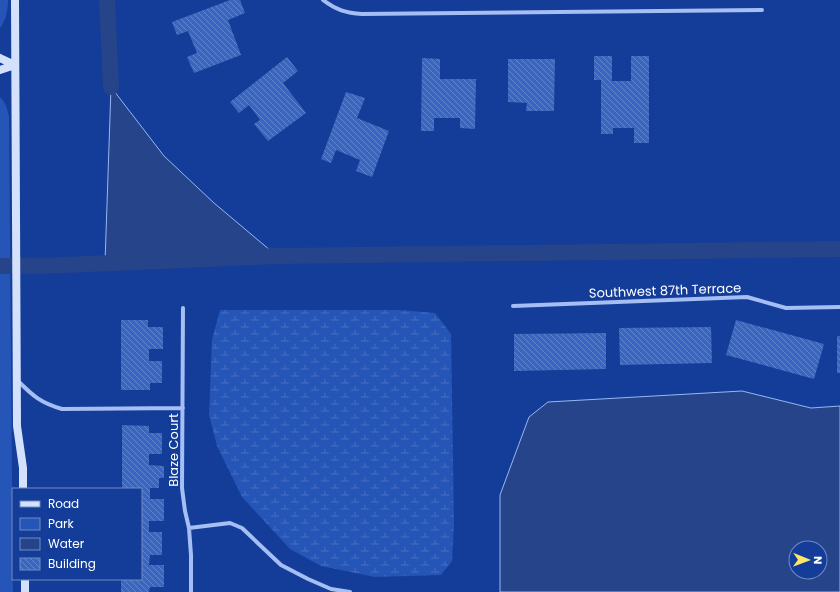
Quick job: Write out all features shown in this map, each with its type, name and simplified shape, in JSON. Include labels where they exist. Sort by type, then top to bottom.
[{"type":"street","points":[[15,0],[17,426],[23,468],[23,488]]},
{"type":"street","points":[[323,0],[333,8],[348,13],[362,14],[762,10]]},
{"type":"street","points":[[0,58],[15,65]]},
{"type":"street","points":[[0,70],[15,65]]},
{"type":"street","name":"Southwest 87th Terrace","points":[[513,306],[747,297],[786,308],[840,307]]},
{"type":"street","name":"Blaze Court","points":[[183,308],[182,488],[189,528],[191,592]]},
{"type":"street","points":[[17,380],[35,398],[50,406],[62,409],[183,408]]},
{"type":"street","points":[[189,528],[230,523],[242,528],[281,564],[308,579],[331,589],[350,592]]},
{"type":"street","points":[[24,580],[25,592]]},
{"type":"green space","points":[[0,0],[8,0],[8,7],[4,22],[0,28]]},
{"type":"green space","points":[[0,97],[7,108],[9,116],[13,592],[0,592]]},
{"type":"green space","points":[[220,310],[399,310],[435,313],[451,334],[454,525],[452,561],[441,575],[375,577],[321,566],[290,549],[242,497],[217,446],[209,415],[212,340]]},
{"type":"water","points":[[111,87],[164,156],[214,203],[277,256],[105,263]]},
{"type":"water","points":[[742,391],[811,408],[840,406],[840,592],[500,592],[500,495],[529,417],[548,402]]},
{"type":"building","points":[[230,0],[240,0],[245,13],[228,20],[241,55],[194,73],[187,57],[197,53],[188,31],[177,35],[172,22]]},
{"type":"building","points":[[594,56],[612,56],[612,81],[631,81],[631,56],[649,56],[649,143],[634,143],[634,128],[613,128],[613,134],[601,134],[601,80],[594,80]]},
{"type":"building","points":[[287,57],[298,71],[283,83],[306,113],[268,141],[254,124],[260,120],[249,105],[239,113],[230,102]]},
{"type":"building","points":[[422,58],[440,59],[440,79],[476,79],[475,129],[460,128],[460,118],[434,118],[434,131],[421,131]]},
{"type":"building","points":[[508,59],[555,59],[554,111],[526,111],[527,103],[508,102]]},
{"type":"building","points":[[346,92],[365,98],[357,118],[389,131],[372,177],[356,171],[360,160],[336,150],[331,163],[321,159]]},
{"type":"building","points":[[121,320],[148,320],[148,327],[163,327],[163,349],[149,349],[149,361],[162,361],[162,383],[150,383],[150,390],[121,390]]},
{"type":"building","points":[[736,320],[824,344],[814,379],[726,355]]},
{"type":"building","points":[[711,327],[712,363],[620,365],[619,328]]},
{"type":"building","points":[[606,333],[606,369],[514,371],[514,334]]},
{"type":"building","points":[[837,336],[840,336],[840,373],[837,373]]},
{"type":"building","points":[[122,425],[149,426],[149,433],[162,433],[162,454],[149,454],[149,465],[164,466],[164,478],[159,478],[159,488],[150,488],[150,499],[164,499],[164,521],[149,521],[149,532],[162,532],[162,555],[150,555],[149,565],[164,565],[164,587],[150,587],[149,592],[121,592],[121,580],[142,580],[142,488],[122,488]]},
{"type":"waterway","points":[[107,0],[111,87]]},
{"type":"waterway","points":[[0,266],[40,266],[277,256],[840,249]]}]
